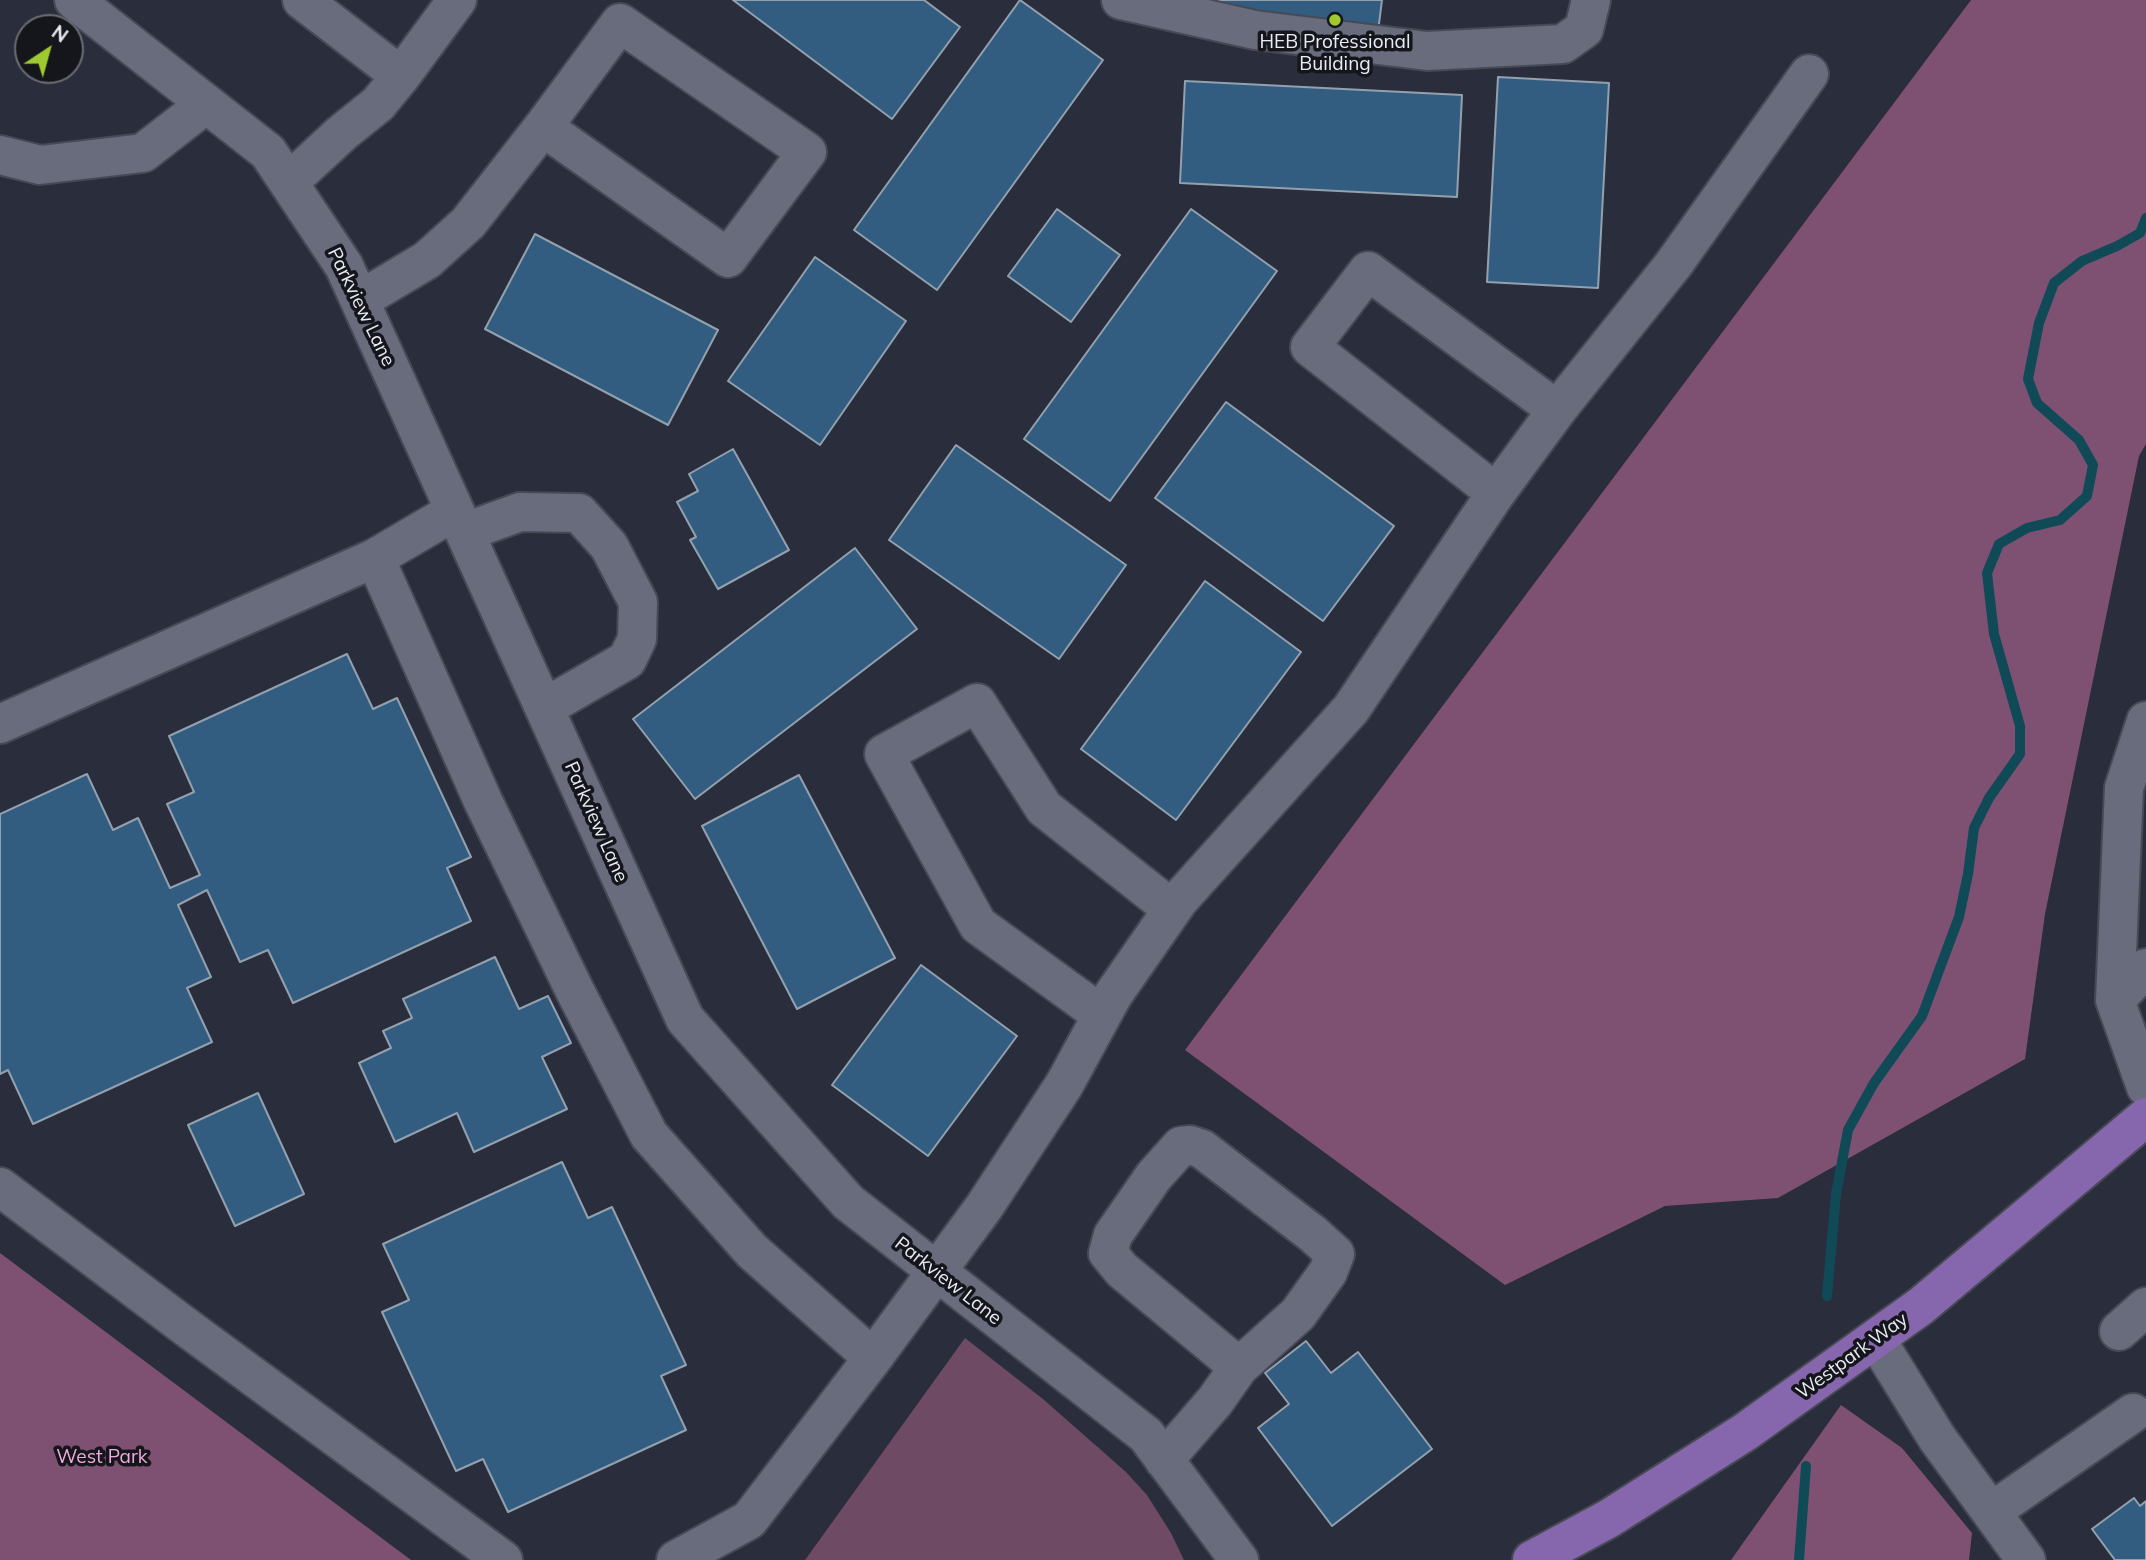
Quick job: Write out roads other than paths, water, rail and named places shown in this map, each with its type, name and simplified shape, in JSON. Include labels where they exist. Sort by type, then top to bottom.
[{"type":"main road","name":"Westpark Way","points":[[1532,1560],[1608,1519],[1745,1433],[1866,1346],[1921,1306],[2146,1117]]},
{"type":"street","name":"Parkview Lane","points":[[74,0],[268,152],[345,265],[685,1019],[848,1202],[1146,1435],[1239,1560]]},
{"type":"street","points":[[302,0],[401,76]]},
{"type":"street","points":[[289,181],[378,104],[457,0]]},
{"type":"street","points":[[1121,0],[1255,30],[1427,51],[1563,44],[1584,29],[1591,0]]},
{"type":"street","points":[[360,300],[427,260],[468,223],[629,11],[807,152],[728,258],[543,127]]},
{"type":"street","points":[[676,1560],[749,1520],[873,1358],[984,1207],[1064,1085],[1112,995],[1172,909],[1351,709],[1496,493],[1557,410],[1672,265],[1809,74]]},
{"type":"street","points":[[0,155],[40,164],[143,153],[206,104]]},
{"type":"street","points":[[1496,493],[1310,347],[1368,271],[1557,410]]},
{"type":"street","points":[[0,724],[460,521],[520,512],[579,513],[609,546],[638,602],[637,639],[626,660],[544,708]]},
{"type":"street","points":[[375,558],[483,801],[649,1135],[752,1251],[873,1358]]},
{"type":"street","points":[[1102,1015],[978,925],[884,754],[976,703],[1044,808],[1172,909]]},
{"type":"street","points":[[2146,721],[2124,788],[2134,830],[2115,1000],[2146,1087]]},
{"type":"street","points":[[2115,1000],[2146,968]]},
{"type":"street","points":[[1164,1460],[1215,1401],[1239,1367],[1298,1314],[1328,1272],[1335,1254],[1202,1149],[1190,1145],[1181,1146],[1154,1175],[1113,1235],[1108,1253],[1122,1270],[1239,1367]]},
{"type":"street","points":[[0,1187],[503,1560]]},
{"type":"street","points":[[1866,1346],[2026,1560]]},
{"type":"street","points":[[1991,1512],[2133,1413]]},
{"type":"waterway","points":[[1827,1296],[1836,1194],[1848,1130],[1874,1083],[1922,1016],[1959,917],[1974,828],[1989,798],[2020,754],[2020,726],[1994,634],[1987,573],[1999,544],[2027,528],[2060,520],[2087,496],[2093,465],[2079,440],[2037,403],[2028,379],[2039,323],[2054,283],[2082,261],[2140,233],[2146,218]]},
{"type":"waterway","points":[[1799,1560],[1806,1466]]},
{"type":"place","name":"HEB Professional Building","points":[[1335,20]]},
{"type":"park label","name":"West Park","points":[[102,1457]]}]
